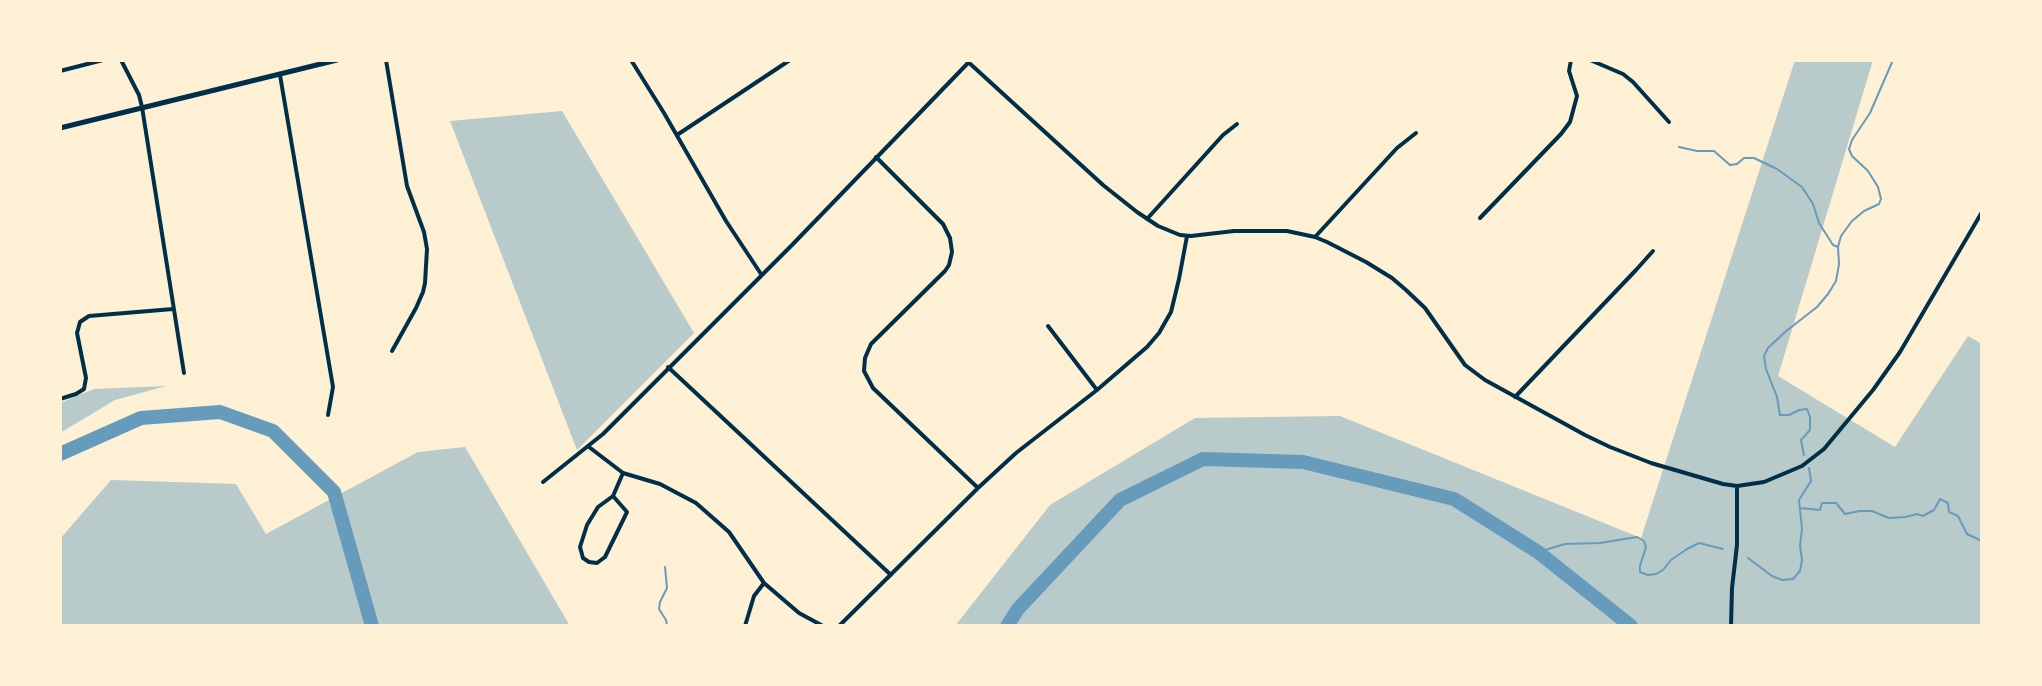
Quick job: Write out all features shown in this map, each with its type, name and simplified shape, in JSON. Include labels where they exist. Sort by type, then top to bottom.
[{"type":"street","points":[[60,71],[103,60]]},
{"type":"street","points":[[121,60],[142,107],[184,373]]},
{"type":"street","points":[[60,128],[337,60]]},
{"type":"street","points":[[386,60],[407,186],[427,249],[423,292],[392,351]]},
{"type":"street","points":[[631,60],[761,274]]},
{"type":"street","points":[[677,135],[790,60]]},
{"type":"street","points":[[1480,218],[1570,122],[1577,96],[1569,71],[1571,60]]},
{"type":"street","points":[[1590,60],[1623,74],[1669,122]]},
{"type":"street","points":[[543,482],[589,447],[792,245],[967,61],[1103,185],[1147,219],[1169,231],[1187,236],[1287,231],[1315,237],[1340,248],[1392,278],[1425,308],[1465,365],[1485,380],[1585,435],[1651,463],[1708,481],[1737,486],[1777,478],[1802,466],[1824,449],[1900,352],[1982,212]]},
{"type":"street","points":[[280,74],[333,387],[328,415]]},
{"type":"street","points":[[1147,219],[1223,135],[1237,124]]},
{"type":"street","points":[[1315,237],[1397,148],[1416,133]]},
{"type":"street","points":[[876,157],[943,224],[952,252],[945,271],[871,344],[864,371],[873,388],[978,488]]},
{"type":"street","points":[[839,626],[1016,453],[1147,347],[1168,319],[1187,236]]},
{"type":"street","points":[[1515,397],[1653,251]]},
{"type":"street","points":[[60,399],[84,389],[86,378],[77,333],[80,322],[89,316],[174,309]]},
{"type":"street","points":[[1048,326],[1097,390]]},
{"type":"street","points":[[668,367],[891,575]]},
{"type":"street","points":[[589,447],[623,473],[676,491],[696,503],[729,532],[764,583],[799,613],[823,626]]},
{"type":"street","points":[[613,496],[627,512],[605,557],[597,563],[589,562],[583,558],[580,547],[587,525],[598,507],[613,496],[623,473]]},
{"type":"street","points":[[1731,626],[1737,545],[1737,486]]},
{"type":"street","points":[[745,626],[754,596],[764,583]]},
{"type":"shaded area","points":[[1795,60],[1873,60],[1778,376],[1895,447],[1968,336],[1982,344],[1982,626],[955,626],[1050,505],[1195,418],[1340,416],[1641,538]]},
{"type":"shaded area","points":[[562,111],[694,333],[577,450],[450,121]]},
{"type":"shaded area","points":[[166,386],[115,400],[60,433],[60,403],[94,389]]},
{"type":"shaded area","points":[[465,447],[570,626],[60,626],[60,539],[111,480],[236,484],[266,534],[418,452]]},
{"type":"waterway","points":[[1804,455],[1801,440],[1810,430],[1807,409],[1780,415],[1764,356],[1768,348],[1828,294],[1836,281],[1841,236],[1852,221],[1879,204],[1878,187],[1849,149],[1870,113],[1893,60]]},
{"type":"waterway","points":[[1679,147],[1714,151],[1730,165],[1744,158],[1754,158],[1777,169],[1802,187],[1813,204],[1819,223],[1833,245],[1838,247]]},
{"type":"waterway","points":[[60,454],[141,418],[220,412],[273,431],[334,492],[372,626]]},
{"type":"waterway","points":[[1007,626],[1018,609],[1120,500],[1203,459],[1303,462],[1454,499],[1538,552],[1631,626]]},
{"type":"waterway","points":[[1748,558],[1782,580],[1793,579],[1800,571],[1802,529],[1799,500],[1811,481],[1809,468]]},
{"type":"waterway","points":[[1800,508],[1820,510],[1822,503],[1836,503],[1845,514],[1872,511],[1889,518],[1923,516],[1934,510],[1940,499],[1948,503],[1949,512],[1958,516],[1967,534],[1982,541]]},
{"type":"waterway","points":[[1538,552],[1565,544],[1637,537],[1644,541],[1646,547],[1640,572],[1648,575],[1663,570],[1671,560],[1699,543],[1723,549]]},
{"type":"waterway","points":[[665,567],[667,588],[659,609],[667,626]]}]
